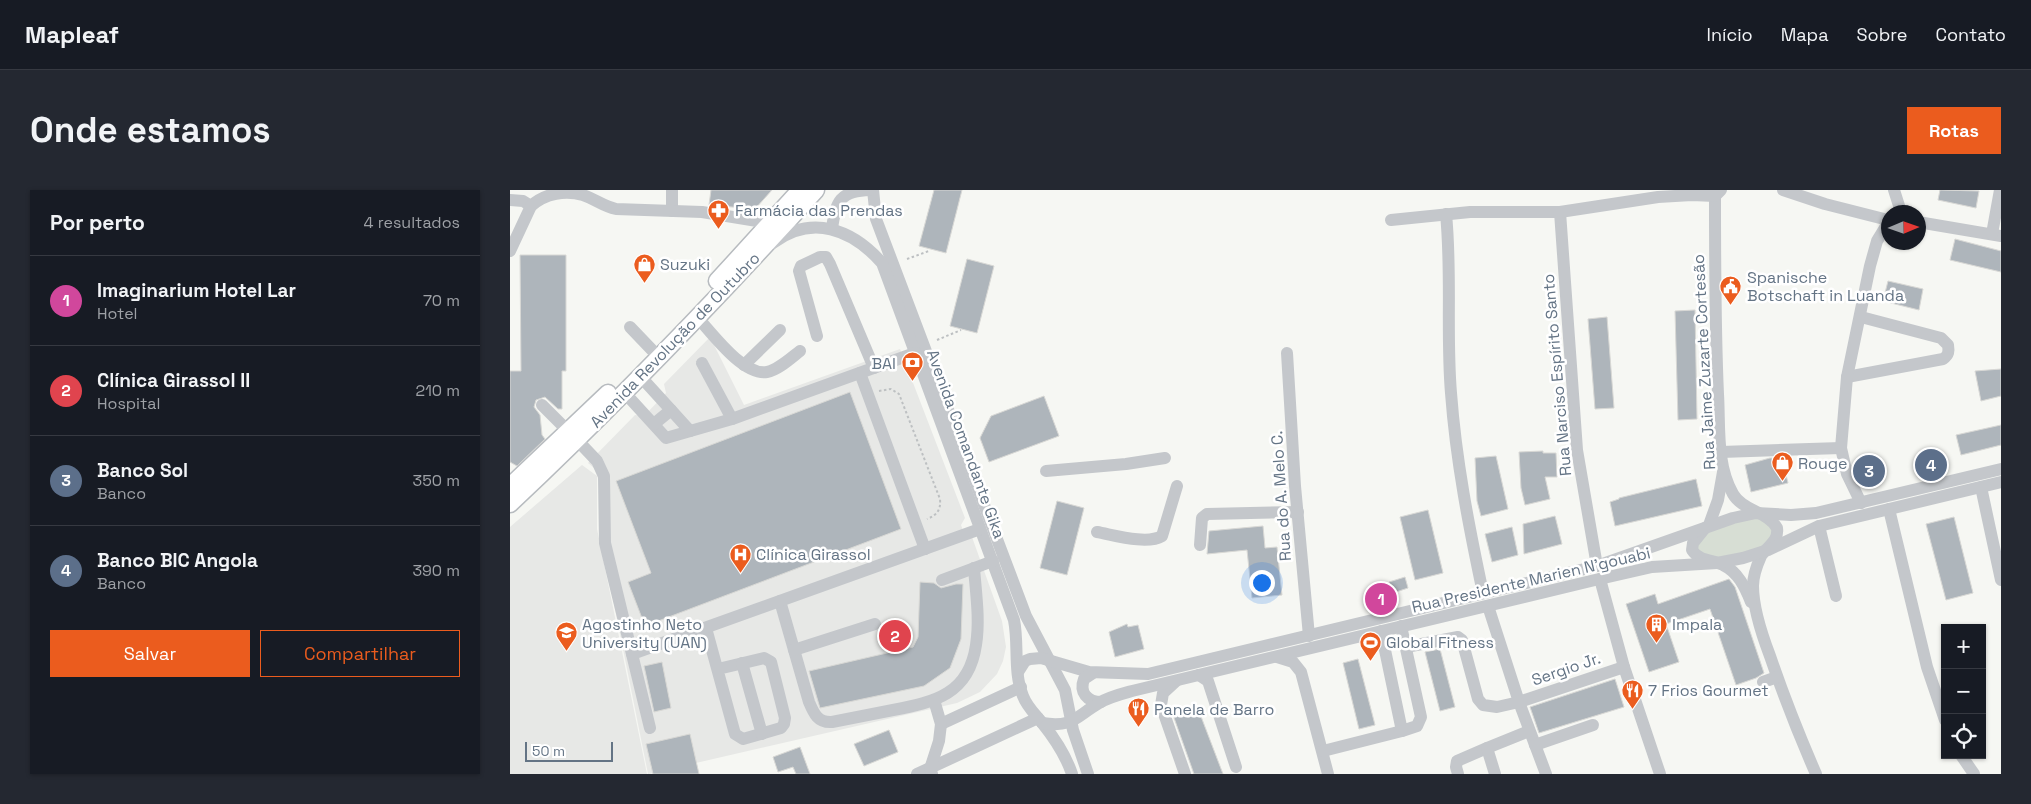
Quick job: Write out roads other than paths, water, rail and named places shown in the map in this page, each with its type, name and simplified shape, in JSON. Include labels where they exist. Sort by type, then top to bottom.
[{"type":"main road","name":"Avenida Revolução de Outubro","points":[[573,436],[800,190]]},
{"type":"main road","name":"Avenida Revolução de Outubro","points":[[510,502],[516,481],[573,436],[624,392],[752,261],[816,190]]},
{"type":"street","points":[[672,190],[672,211]]},
{"type":"street","points":[[832,228],[839,200],[852,192],[872,190]]},
{"type":"street","name":"Avenida Comandante Gika","points":[[872,190],[876,219],[1026,616],[1048,660],[1058,673],[1065,690],[1088,774]]},
{"type":"street","points":[[1783,190],[1881,219]]},
{"type":"street","points":[[1894,190],[1899,205]]},
{"type":"street","points":[[1926,223],[1996,235],[2000,190]]},
{"type":"street","points":[[510,251],[532,206],[537,200],[555,193],[569,192],[582,194],[605,207],[616,209],[702,212],[769,222]]},
{"type":"street","points":[[1391,220],[1446,214],[1560,212],[1658,198],[1718,193]]},
{"type":"street","name":"Rua Jaime Zuzarte Cortesão","points":[[1718,193],[1715,326],[1723,472],[1734,496],[1756,513],[1769,518],[1777,528],[1776,539],[1768,550]]},
{"type":"street","points":[[510,200],[523,201],[532,206]]},
{"type":"street","name":"Rua Narciso Espírito Santo","points":[[1560,212],[1577,450],[1597,566]]},
{"type":"street","points":[[1446,214],[1450,254],[1451,393],[1461,483],[1483,593]]},
{"type":"street","name":"Avenida Comandante Gika","points":[[752,261],[787,234],[813,227],[832,228],[857,240],[882,263],[1014,620],[1018,640],[1018,672],[1028,706],[1058,744],[1072,774]]},
{"type":"street","points":[[1861,503],[1847,474],[1841,448],[1847,377],[1870,266],[1881,234]]},
{"type":"street","points":[[816,336],[799,271],[801,266],[820,257],[826,257],[874,368]]},
{"type":"street","points":[[698,317],[729,351],[744,364],[757,371],[773,370],[800,351]]},
{"type":"street","points":[[1847,377],[1943,359],[1949,351],[1948,345],[1941,338],[1860,317]]},
{"type":"street","points":[[630,327],[652,350]]},
{"type":"street","points":[[744,364],[780,330]]},
{"type":"street","points":[[624,392],[666,438],[732,419],[915,353]]},
{"type":"street","name":"Rua do A. Melo C.","points":[[1287,353],[1309,636]]},
{"type":"street","points":[[702,363],[732,419]]},
{"type":"street","points":[[860,373],[925,549]]},
{"type":"street","points":[[640,376],[690,431]]},
{"type":"street","points":[[542,405],[597,462],[604,476],[606,543],[650,728]]},
{"type":"street","points":[[654,424],[671,410]]},
{"type":"street","points":[[1721,452],[1841,448]]},
{"type":"street","points":[[1046,471],[1126,464],[1165,458]]},
{"type":"street","name":"Rua Presidente Marien N'gouabi","points":[[1048,660],[1093,673],[1148,674],[1597,566],[1641,552],[1708,526],[1756,513],[1792,515],[1816,513],[2001,469]]},
{"type":"street","points":[[1723,472],[1718,500],[1708,526],[1693,543],[1692,550],[1702,559],[1717,562],[1729,569],[1742,581],[1758,618],[1793,724],[1816,774]]},
{"type":"street","name":"Rua Presidente Marien N'gouabi","points":[[1072,721],[1101,702],[1132,691],[1180,679],[1206,676],[1274,657],[1652,567],[1743,558],[1768,550],[1819,526],[2001,482]]},
{"type":"street","points":[[1097,532],[1156,540],[1162,536],[1177,486]]},
{"type":"street","points":[[1981,487],[2001,580]]},
{"type":"street","points":[[1889,509],[1927,667],[1943,714]]},
{"type":"street","points":[[1200,545],[1202,518],[1207,514],[1298,512]]},
{"type":"street","points":[[1819,526],[1836,596]]},
{"type":"street","points":[[632,654],[980,529]]},
{"type":"street","points":[[1758,618],[1753,587],[1755,573],[1762,555],[1768,550]]},
{"type":"street","points":[[942,580],[993,561]]},
{"type":"street","points":[[780,601],[809,702],[816,716],[827,722],[842,720],[934,700],[947,695],[964,678],[974,657],[978,623],[974,568]]},
{"type":"street","points":[[1600,579],[1624,667],[1660,774]]},
{"type":"street","points":[[1488,606],[1529,731],[1546,774]]},
{"type":"street","points":[[794,650],[875,624]]},
{"type":"street","points":[[1323,751],[1417,726],[1421,718],[1401,626]]},
{"type":"street","points":[[706,628],[735,734],[743,739],[781,728],[785,718],[771,662],[764,658],[718,669]]},
{"type":"street","points":[[1381,631],[1402,731]]},
{"type":"street","name":"Sergio Jr.","points":[[1406,647],[1458,636],[1462,640],[1478,699],[1483,705],[1497,708],[1624,667]]},
{"type":"street","points":[[1324,645],[1313,650],[1305,660],[1303,672],[1328,774]]},
{"type":"street","points":[[1274,657],[1293,662],[1304,679]]},
{"type":"street","points":[[1018,672],[1024,661],[1030,659],[1048,660]]},
{"type":"street","points":[[742,664],[762,734]]},
{"type":"street","points":[[1093,673],[1084,679],[1082,689],[1086,698],[1091,701],[1101,702]]},
{"type":"street","points":[[1206,676],[1236,767]]},
{"type":"street","points":[[1763,682],[1777,678]]},
{"type":"street","points":[[1180,679],[1163,693],[1161,705],[1185,774]]},
{"type":"street","points":[[941,724],[1021,687]]},
{"type":"street","points":[[1132,691],[1152,696],[1163,713]]},
{"type":"street","points":[[931,772],[939,741],[941,724],[934,700]]},
{"type":"street","points":[[917,774],[931,772],[1040,721],[1062,725],[1072,721]]},
{"type":"street","points":[[1535,745],[1593,725]]},
{"type":"street","points":[[1458,774],[1457,761],[1529,731]]},
{"type":"street","points":[[1487,748],[1494,774]]},
{"type":"street","points":[[1964,759],[1974,774]]},
{"type":"place","name":"Farmácia das Prendas","points":[[719,229]]},
{"type":"place","name":"Suzuki","points":[[644,283]]},
{"type":"place","name":"Spanische Botschaft in Luanda","points":[[1731,305]]},
{"type":"place","name":"BAI","points":[[912,382]]},
{"type":"place","name":"Banco BIC Angola","points":[[1931,465]]},
{"type":"place","name":"Banco Sol","points":[[1869,471]]},
{"type":"place","name":"Rouge","points":[[1782,482]]},
{"type":"place","name":"Clínica Girassol","points":[[740,573]]},
{"type":"place","name":"Imaginarium Hotel Lar","points":[[1381,599]]},
{"type":"place","name":"Clínica Girassol II","points":[[895,636]]},
{"type":"place","name":"Impala","points":[[1656,643]]},
{"type":"place","name":"Agostinho Neto University (UAN)","points":[[566,652]]},
{"type":"place","name":"Global Fitness","points":[[1370,661]]},
{"type":"place","name":"7 Frios Gourmet","points":[[1632,709]]},
{"type":"place","name":"Panela de Barro","points":[[1138,728]]}]
